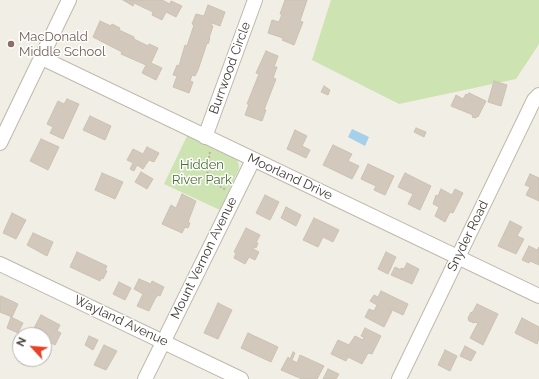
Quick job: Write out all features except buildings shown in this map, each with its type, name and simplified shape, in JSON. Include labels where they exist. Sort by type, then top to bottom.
[{"type":"street","points":[[0,144],[69,0]]},
{"type":"street","name":"Burrwood Circle","points":[[210,139],[255,0]]},
{"type":"street","name":"Moorland Drive","points":[[42,58],[539,296]]},
{"type":"street","name":"Snyder Road","points":[[399,379],[534,100],[539,95]]},
{"type":"street","name":"Mount Vernon Avenue","points":[[145,379],[253,160]]},
{"type":"street","name":"Wayland Avenue","points":[[0,264],[241,379]]},
{"type":"path","points":[[210,139],[208,176],[215,184],[235,194]]},
{"type":"green space","points":[[331,0],[539,0],[539,44],[516,79],[399,104],[312,60]]},
{"type":"green space","name":"Hidden River Park","points":[[187,136],[237,160],[239,169],[220,210],[164,184]]},
{"type":"water","points":[[352,129],[369,137],[365,146],[348,137]]},
{"type":"place","name":"MacDonald Middle School","points":[[11,44]]}]
